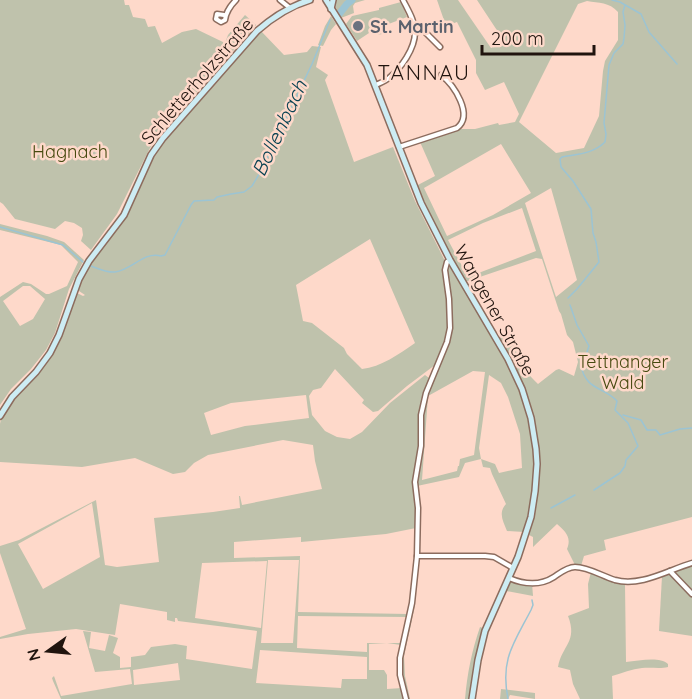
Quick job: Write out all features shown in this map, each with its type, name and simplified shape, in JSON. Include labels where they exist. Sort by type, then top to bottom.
[{"type":"main road","name":"Schletterholzstraße","points":[[0,416],[12,397],[51,353],[79,279],[89,261],[124,214],[151,155],[163,138],[257,31],[270,20],[308,0]]},
{"type":"main road","name":"Wangener Straße","points":[[326,0],[363,57],[427,216],[511,366],[525,398],[533,429],[537,465],[530,524],[485,631],[472,699]]},
{"type":"main road","points":[[331,9],[333,0]]},
{"type":"street","points":[[224,15],[236,0]]},
{"type":"street","points":[[280,0],[290,8]]},
{"type":"street","points":[[376,85],[387,79],[403,61],[408,54],[415,33],[404,0]]},
{"type":"street","points":[[412,19],[440,47]]},
{"type":"street","points":[[415,33],[423,30]]},
{"type":"street","points":[[399,147],[457,128],[462,124],[465,116],[464,110],[451,84],[441,75]]},
{"type":"street","points":[[406,699],[400,675],[400,658],[412,603],[417,556],[418,508],[415,482],[426,393],[447,342],[450,328],[445,270],[450,260]]},
{"type":"street","points":[[417,556],[494,557],[513,568]]},
{"type":"street","points":[[509,578],[522,582],[542,583],[574,567],[623,581],[641,580],[692,563]]},
{"type":"street","points":[[670,571],[692,594]]},
{"type":"green space","name":"Hagnach","points":[[0,0],[124,0],[125,5],[129,5],[133,17],[145,19],[148,27],[155,26],[162,43],[182,32],[196,29],[225,43],[228,35],[245,15],[256,25],[150,148],[117,214],[91,250],[81,241],[82,228],[74,223],[65,221],[55,229],[15,219],[0,202]]},
{"type":"green space","points":[[336,0],[365,0],[355,3],[354,13],[341,18],[335,6]]},
{"type":"green space","name":"Tettnanger Wald","points":[[437,0],[458,0],[491,48],[504,41],[477,0],[692,0],[692,517],[604,540],[606,550],[584,556],[581,566],[575,565],[567,549],[569,541],[567,535],[557,524],[533,547],[533,537],[529,535],[535,511],[539,473],[535,427],[509,356],[499,337],[509,331],[523,366],[538,384],[559,369],[574,376],[578,362],[573,342],[567,335],[542,259],[536,258],[465,282],[442,241],[416,186],[435,176],[420,142],[459,129],[475,129],[498,123],[499,125],[515,122],[519,114],[504,82],[485,90],[476,73],[476,60],[457,22],[446,26]],"holes":[[[587,1],[615,9],[618,12],[618,40],[605,61],[599,116],[584,148],[556,153],[519,122],[578,4]],[[501,144],[531,193],[493,215],[447,236],[424,188]],[[551,188],[577,280],[556,297],[525,203]],[[522,208],[536,251],[468,277],[448,240]]]},
{"type":"green space","points":[[401,2],[407,17],[386,25],[382,34],[377,35],[375,29],[357,41],[346,24],[352,16]]},
{"type":"green space","points":[[331,16],[336,24],[323,46],[318,45],[325,26]]},
{"type":"green space","points":[[261,31],[284,55],[307,52],[312,46],[321,47],[316,67],[328,75],[325,80],[354,162],[393,147],[415,201],[445,261],[449,328],[435,365],[378,411],[373,412],[362,403],[364,400],[335,369],[321,388],[313,390],[309,396],[312,415],[325,431],[337,437],[350,439],[362,432],[390,403],[425,375],[429,378],[422,404],[420,441],[414,480],[417,507],[416,528],[386,534],[301,542],[301,537],[234,542],[234,558],[300,556],[298,612],[408,614],[408,617],[298,616],[297,648],[367,652],[367,643],[387,643],[369,644],[369,670],[384,670],[387,675],[387,689],[402,688],[405,699],[61,699],[52,678],[54,676],[61,696],[132,684],[130,669],[95,672],[83,631],[91,632],[89,648],[105,651],[109,635],[118,638],[113,653],[120,657],[120,668],[131,667],[131,657],[145,655],[151,647],[175,644],[187,646],[186,659],[252,669],[257,631],[178,621],[177,618],[175,622],[167,620],[167,612],[120,604],[115,635],[76,629],[0,639],[0,637],[26,629],[0,553],[0,546],[19,540],[96,500],[105,565],[117,567],[159,562],[154,518],[240,508],[239,496],[242,505],[322,489],[313,445],[283,440],[208,455],[194,463],[185,472],[173,474],[135,458],[82,467],[0,462],[0,424],[3,414],[14,397],[50,358],[75,292],[85,295],[76,289],[90,263],[120,224],[153,155],[165,138]],"holes":[[[370,239],[415,343],[383,363],[362,369],[344,348],[312,323],[303,321],[296,285]],[[306,395],[309,418],[245,426],[211,435],[204,413],[231,403]],[[92,503],[100,557],[43,589],[18,544]],[[268,560],[299,560],[293,643],[261,643]],[[267,561],[261,628],[195,618],[202,563]],[[260,650],[367,657],[367,679],[342,679],[341,688],[256,683]],[[178,663],[180,680],[134,685],[133,670]]]},
{"type":"green space","points":[[0,224],[64,242],[84,260],[69,289],[55,333],[46,350],[11,389],[0,405],[0,297],[23,282],[31,284],[46,294],[67,286],[78,262],[61,245],[0,230]],"holes":[[[23,286],[30,286],[45,299],[33,319],[20,326],[3,301]]]},
{"type":"green space","points":[[449,263],[505,359],[519,390],[529,422],[534,456],[532,493],[524,532],[507,531],[502,514],[506,504],[490,468],[483,467],[481,459],[465,463],[459,477],[417,486],[426,393],[451,328],[450,295],[446,273]],"holes":[[[473,371],[485,372],[474,455],[460,459],[457,471],[422,480],[428,396]],[[489,375],[501,383],[508,397],[520,434],[522,468],[499,473],[495,464],[481,459],[479,448]]]},
{"type":"green space","points":[[692,564],[692,593],[672,574]]},
{"type":"green space","points":[[591,572],[633,582],[625,585],[626,662],[659,660],[668,664],[668,667],[638,669],[612,676],[613,699],[580,699],[570,670],[558,667],[570,638],[571,625],[568,616],[589,608],[588,584]]},
{"type":"green space","points":[[670,575],[692,596],[692,636],[659,631],[662,576]]},
{"type":"green space","points":[[512,578],[532,583],[533,596],[506,591]]},
{"type":"green space","points":[[413,603],[415,605],[404,656],[410,699],[407,699],[401,656]]},
{"type":"green space","points":[[480,627],[483,628],[476,655],[470,699],[465,699],[470,662]]},
{"type":"green space","points":[[501,689],[535,693],[535,699],[510,695],[508,699],[500,699]]},
{"type":"waterway","name":"Bollenbach","points":[[340,13],[352,0]]},
{"type":"waterway","points":[[612,0],[641,14],[649,32],[677,64]]},
{"type":"waterway","points":[[568,298],[599,262],[591,209],[561,167],[560,159],[590,151],[605,142],[604,123],[609,65],[614,53],[623,44],[625,5]]},
{"type":"waterway","name":"Bollenbach","points":[[91,266],[115,272],[143,258],[165,255],[194,201],[214,200],[217,197],[244,192],[252,186],[312,64],[330,20]]},
{"type":"waterway","name":"Bollenbach","points":[[0,227],[63,245],[83,262]]},
{"type":"waterway","points":[[570,305],[577,325],[589,346],[581,365],[583,373],[591,384],[617,401],[615,410],[628,423],[638,446],[626,460],[620,473],[594,490]]},
{"type":"waterway","points":[[623,415],[641,420],[647,430],[656,430],[660,435],[692,428]]},
{"type":"waterway","points":[[551,508],[575,495]]},
{"type":"waterway","points":[[508,699],[507,662],[514,642],[531,610],[532,600]]},
{"type":"place","name":"St. Martin","points":[[358,26]]},
{"type":"district","name":"TANNAU","points":[[424,72]]}]
